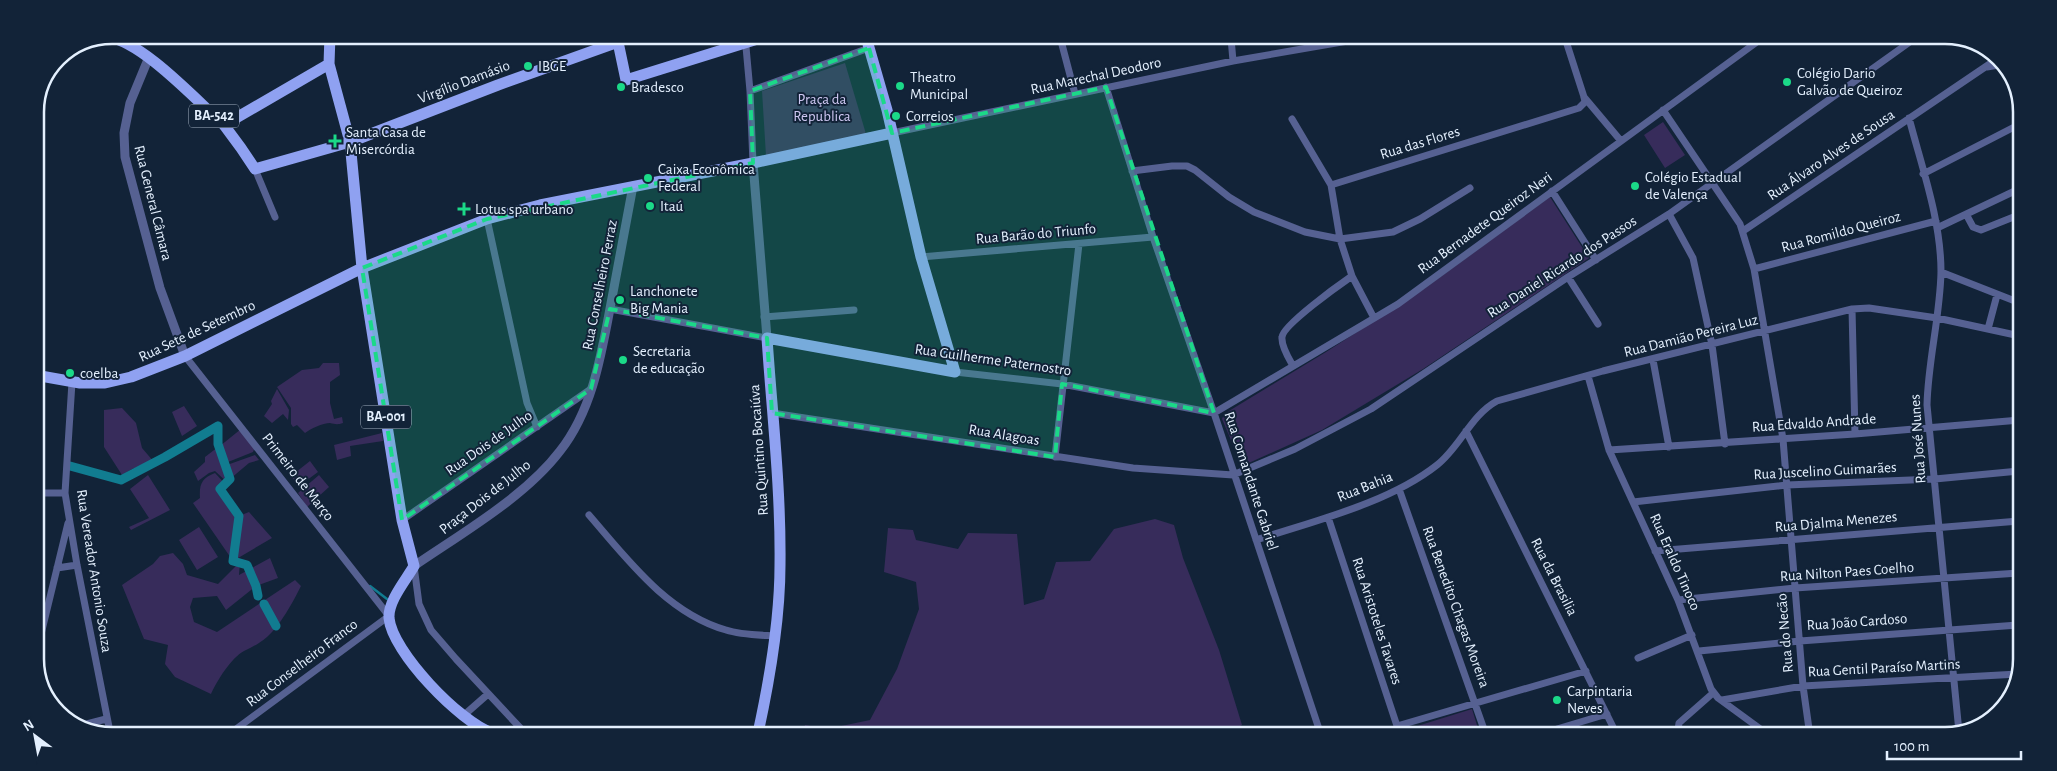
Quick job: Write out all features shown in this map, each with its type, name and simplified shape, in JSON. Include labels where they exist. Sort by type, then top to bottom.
[{"type":"main road","name":"BA-542","points":[[133,44],[224,125],[329,64]]},
{"type":"main road","name":"BA-001","points":[[330,44],[329,64],[350,142],[362,268],[402,520],[414,566]]},
{"type":"main road","name":"Virgílio Damásio","points":[[255,169],[350,142],[604,44]]},
{"type":"main road","points":[[618,44],[626,80],[733,44]]},
{"type":"main road","points":[[868,44],[892,133],[921,257],[955,372]]},
{"type":"main road","points":[[224,125],[255,169]]},
{"type":"main road","name":"Rua Sete de Setembro","points":[[44,377],[72,382],[93,383],[116,381],[147,372],[185,356],[362,268],[487,219],[540,205],[753,163],[892,133]]},
{"type":"main road","name":"Rua Guilherme Paternostro","points":[[767,338],[955,372]]},
{"type":"main road","name":"Rua Quintino Bocaiúva","points":[[759,727],[776,636],[780,565],[767,338]]},
{"type":"main road","points":[[414,566],[394,601],[389,616],[392,631],[413,664],[428,682],[463,716],[480,727]]},
{"type":"street","points":[[745,44],[750,91],[753,163]]},
{"type":"street","points":[[750,91],[862,44]]},
{"type":"street","points":[[1062,44],[1075,94]]},
{"type":"street","points":[[1232,44],[1233,61]]},
{"type":"street","name":"Rua Marechal Deodoro","points":[[892,133],[1233,61],[1331,44]]},
{"type":"street","points":[[1567,44],[1584,97],[1621,141]]},
{"type":"street","name":"Rua Bernadete Queiroz Neri","points":[[1214,413],[1398,304],[1754,44]]},
{"type":"street","name":"Rua Daniel Ricardo dos Passos","points":[[1233,475],[1295,449],[1371,409],[1568,277],[1669,214],[1907,44]]},
{"type":"street","name":"Rua General Câmara","points":[[150,57],[138,81],[127,116],[124,133],[125,157],[160,288],[185,356]]},
{"type":"street","name":"Rua Álvaro Alves de Sousa","points":[[1743,231],[1804,192],[1992,63]]},
{"type":"street","name":"Rua Álvaro Alves de Sousa","points":[[1984,68],[1995,66]]},
{"type":"street","name":"Rua Comandante Gabriel","points":[[1106,88],[1153,237],[1214,413],[1233,475],[1318,727]]},
{"type":"street","name":"Rua das Flores","points":[[1331,185],[1567,113],[1584,104],[1584,97]]},
{"type":"street","name":"Rua do Necão","points":[[1663,110],[1734,214],[1743,231],[1754,269],[1783,439],[1803,686],[1809,727]]},
{"type":"street","name":"Rua José Nunes","points":[[1909,118],[1936,224],[1941,272],[1928,390],[1929,427],[1958,726]]},
{"type":"street","points":[[1292,119],[1331,185],[1340,239],[1352,276],[1374,318]]},
{"type":"street","points":[[1923,174],[2013,128]]},
{"type":"street","name":"Rua Quintino Bocaiúva","points":[[753,163],[767,338]]},
{"type":"street","points":[[1132,171],[1187,166],[1195,170],[1229,197],[1254,212],[1305,232],[1340,239],[1393,232],[1420,219],[1470,188]]},
{"type":"street","points":[[255,169],[275,217]]},
{"type":"street","name":"Rua Conselheiro Ferraz","points":[[591,389],[610,309],[633,186]]},
{"type":"street","points":[[1552,191],[1596,260]]},
{"type":"street","name":"Rua Romildo Queiroz","points":[[1754,269],[1936,224],[1966,214],[2013,192]]},
{"type":"street","points":[[1669,214],[1693,258],[1712,345],[1725,444]]},
{"type":"street","points":[[1966,214],[1973,227],[1981,230],[2013,217]]},
{"type":"street","points":[[487,219],[527,403],[537,427]]},
{"type":"street","name":"Rua Barão do Triunfo","points":[[921,257],[1153,237]]},
{"type":"street","points":[[1055,457],[1079,244]]},
{"type":"street","points":[[1941,272],[2013,300]]},
{"type":"street","points":[[1293,366],[1282,341],[1283,334],[1300,316],[1352,276]]},
{"type":"street","points":[[1568,277],[1598,324]]},
{"type":"street","points":[[1988,329],[1997,294]]},
{"type":"street","name":"Rua Damião Pereira Luz","points":[[1466,431],[1483,411],[1497,401],[1588,376],[1852,310],[1869,308],[1937,318],[2013,334]]},
{"type":"street","points":[[610,309],[767,338]]},
{"type":"street","points":[[764,317],[854,310]]},
{"type":"street","points":[[1852,310],[1855,434]]},
{"type":"street","name":"Primeiro de Março","points":[[185,356],[389,616]]},
{"type":"street","points":[[1653,360],[1669,447]]},
{"type":"street","name":"Rua Guilherme Paternostro","points":[[955,372],[1062,384],[1214,413]]},
{"type":"street","name":"Rua Eraldo Tinoco","points":[[1588,376],[1609,450],[1678,600],[1699,651],[1713,693]]},
{"type":"street","name":"Rua Vereador Antonio Souza","points":[[72,382],[65,492],[77,565],[108,727]]},
{"type":"street","name":"Rua Dois de Julho","points":[[402,520],[591,389]]},
{"type":"street","name":"Praça Dois de Julho","points":[[414,566],[502,504],[539,474],[568,441],[575,429],[591,389]]},
{"type":"street","name":"Rua Alagoas","points":[[772,413],[1133,468],[1233,475]]},
{"type":"street","name":"Rua Edvaldo Andrade","points":[[1609,450],[1725,444],[2013,421]]},
{"type":"street","name":"Rua Bahia","points":[[1256,540],[1328,516],[1399,488],[1438,465],[1466,431]]},
{"type":"street","name":"Rua da Brasilia","points":[[1466,431],[1613,727]]},
{"type":"street","name":"Rua Juscelino Guimarães","points":[[1633,502],[1787,485],[1935,479],[2013,472]]},
{"type":"street","name":"Rua Benedito Chagas Moreira","points":[[1399,488],[1484,727]]},
{"type":"street","points":[[44,493],[65,492]]},
{"type":"street","points":[[589,515],[646,579],[686,613],[728,631],[776,636]]},
{"type":"street","name":"Rua Aristoteles Tavares","points":[[1328,516],[1397,726]]},
{"type":"street","points":[[44,622],[69,519]]},
{"type":"street","name":"Rua Djalma Menezes","points":[[1655,551],[2013,521]]},
{"type":"street","points":[[57,568],[77,565]]},
{"type":"street","name":"BA-001","points":[[414,566],[419,604],[431,630],[519,727]]},
{"type":"street","name":"Rua Nilton Paes Coelho","points":[[1678,600],[1795,588],[2013,573]]},
{"type":"street","name":"Rua Conselheiro Franco","points":[[239,727],[389,616]]},
{"type":"street","name":"Rua João Cardoso","points":[[1699,651],[1800,641],[2013,625]]},
{"type":"street","points":[[1638,658],[1692,635]]},
{"type":"street","points":[[1397,726],[1586,671]]},
{"type":"street","name":"Rua Gentil Paraíso Martins","points":[[1722,700],[1803,686],[2012,674]]},
{"type":"street","points":[[1679,727],[1678,724],[1713,693],[1758,727]]},
{"type":"street","points":[[463,716],[488,694]]},
{"type":"street","points":[[1564,727],[1607,714]]},
{"type":"street","points":[[88,723],[106,718]]},
{"type":"highlighted area","points":[[869,48],[892,133],[1106,87],[1214,413],[1062,384],[1055,457],[772,413],[767,338],[610,309],[591,389],[402,520],[362,268],[487,219],[753,163],[750,91]]},
{"type":"green space","name":"Praça da Republica","points":[[845,63],[866,134],[766,156],[762,91]]},
{"type":"green space","points":[[1663,122],[1685,155],[1665,168],[1644,135]]},
{"type":"green space","points":[[1550,197],[1589,258],[1423,369],[1322,430],[1242,466],[1222,419],[1224,414],[1424,289]]},
{"type":"green space","points":[[323,363],[339,363],[340,375],[330,382],[330,403],[334,419],[342,417],[343,423],[324,424],[305,433],[297,425],[293,427],[291,424],[291,408],[277,387],[302,370],[319,368]]},
{"type":"green space","points":[[277,389],[289,410],[288,420],[283,414],[272,423],[264,416],[272,404],[271,401]]},
{"type":"green space","points":[[184,406],[197,426],[182,436],[172,412]]},
{"type":"green space","points":[[122,408],[136,423],[142,448],[154,462],[132,469],[122,475],[104,447],[104,410]]},
{"type":"green space","points":[[241,429],[255,447],[253,452],[228,462],[220,446]]},
{"type":"green space","points":[[382,433],[383,441],[350,446],[351,456],[337,460],[334,445]]},
{"type":"green space","points":[[218,447],[228,483],[215,471],[198,481],[194,472],[205,462],[205,457]]},
{"type":"green space","points":[[255,455],[259,460],[249,463],[230,479],[225,471],[227,465]]},
{"type":"green space","points":[[310,461],[318,472],[299,486],[291,476]]},
{"type":"green space","points":[[215,473],[227,486],[221,490],[224,498],[239,516],[249,512],[272,538],[233,561],[193,503],[200,498],[200,489],[204,479]]},
{"type":"green space","points":[[148,475],[170,510],[131,530],[129,527],[149,518],[130,489]]},
{"type":"green space","points":[[319,475],[329,487],[307,507],[298,493]]},
{"type":"green space","points":[[1155,519],[1174,525],[1183,558],[1219,650],[1242,725],[1238,727],[837,727],[870,720],[897,669],[919,609],[916,582],[884,572],[888,528],[913,530],[916,540],[958,549],[968,533],[1017,534],[1024,605],[1044,599],[1056,562],[1090,561],[1114,529]]},
{"type":"green space","points":[[199,527],[218,557],[197,570],[179,540]]},
{"type":"green space","points":[[173,553],[183,564],[187,575],[218,584],[240,562],[239,575],[270,558],[278,578],[256,586],[226,610],[217,596],[193,598],[190,607],[194,622],[217,632],[295,580],[301,586],[277,627],[256,645],[239,654],[229,664],[211,694],[175,677],[165,664],[168,645],[144,639],[122,585],[153,564],[160,556]]},
{"type":"green space","points":[[1472,709],[1478,727],[1414,727]]},
{"type":"waterway","points":[[218,426],[218,444],[230,479],[220,489],[239,516],[233,561],[247,565],[258,596]]},
{"type":"waterway","points":[[70,466],[121,480],[218,426]]},
{"type":"waterway","points":[[370,586],[387,599]]},
{"type":"waterway","points":[[264,604],[276,626]]},
{"type":"place","name":"IBGE","points":[[528,66]]},
{"type":"place","name":"Colégio Dario Galvão de Queiroz","points":[[1787,82]]},
{"type":"place","name":"Theatro Municipal","points":[[900,86]]},
{"type":"place","name":"Bradesco","points":[[621,87]]},
{"type":"place","name":"Correios","points":[[896,116]]},
{"type":"place","name":"Santa Casa de Misercórdia","points":[[335,141]]},
{"type":"place","name":"Caixa Econômica Federal","points":[[648,178]]},
{"type":"place","name":"Colégio Estadual de Valença","points":[[1635,186]]},
{"type":"place","name":"Itaú","points":[[650,206]]},
{"type":"place","name":"Lotus spa urbano","points":[[464,209]]},
{"type":"place","name":"Lanchonete Big Mania","points":[[620,300]]},
{"type":"place","name":"Secretaria de educação","points":[[623,360]]},
{"type":"place","name":"coelba","points":[[70,373]]},
{"type":"place","name":"Carpintaria Neves","points":[[1557,700]]}]
